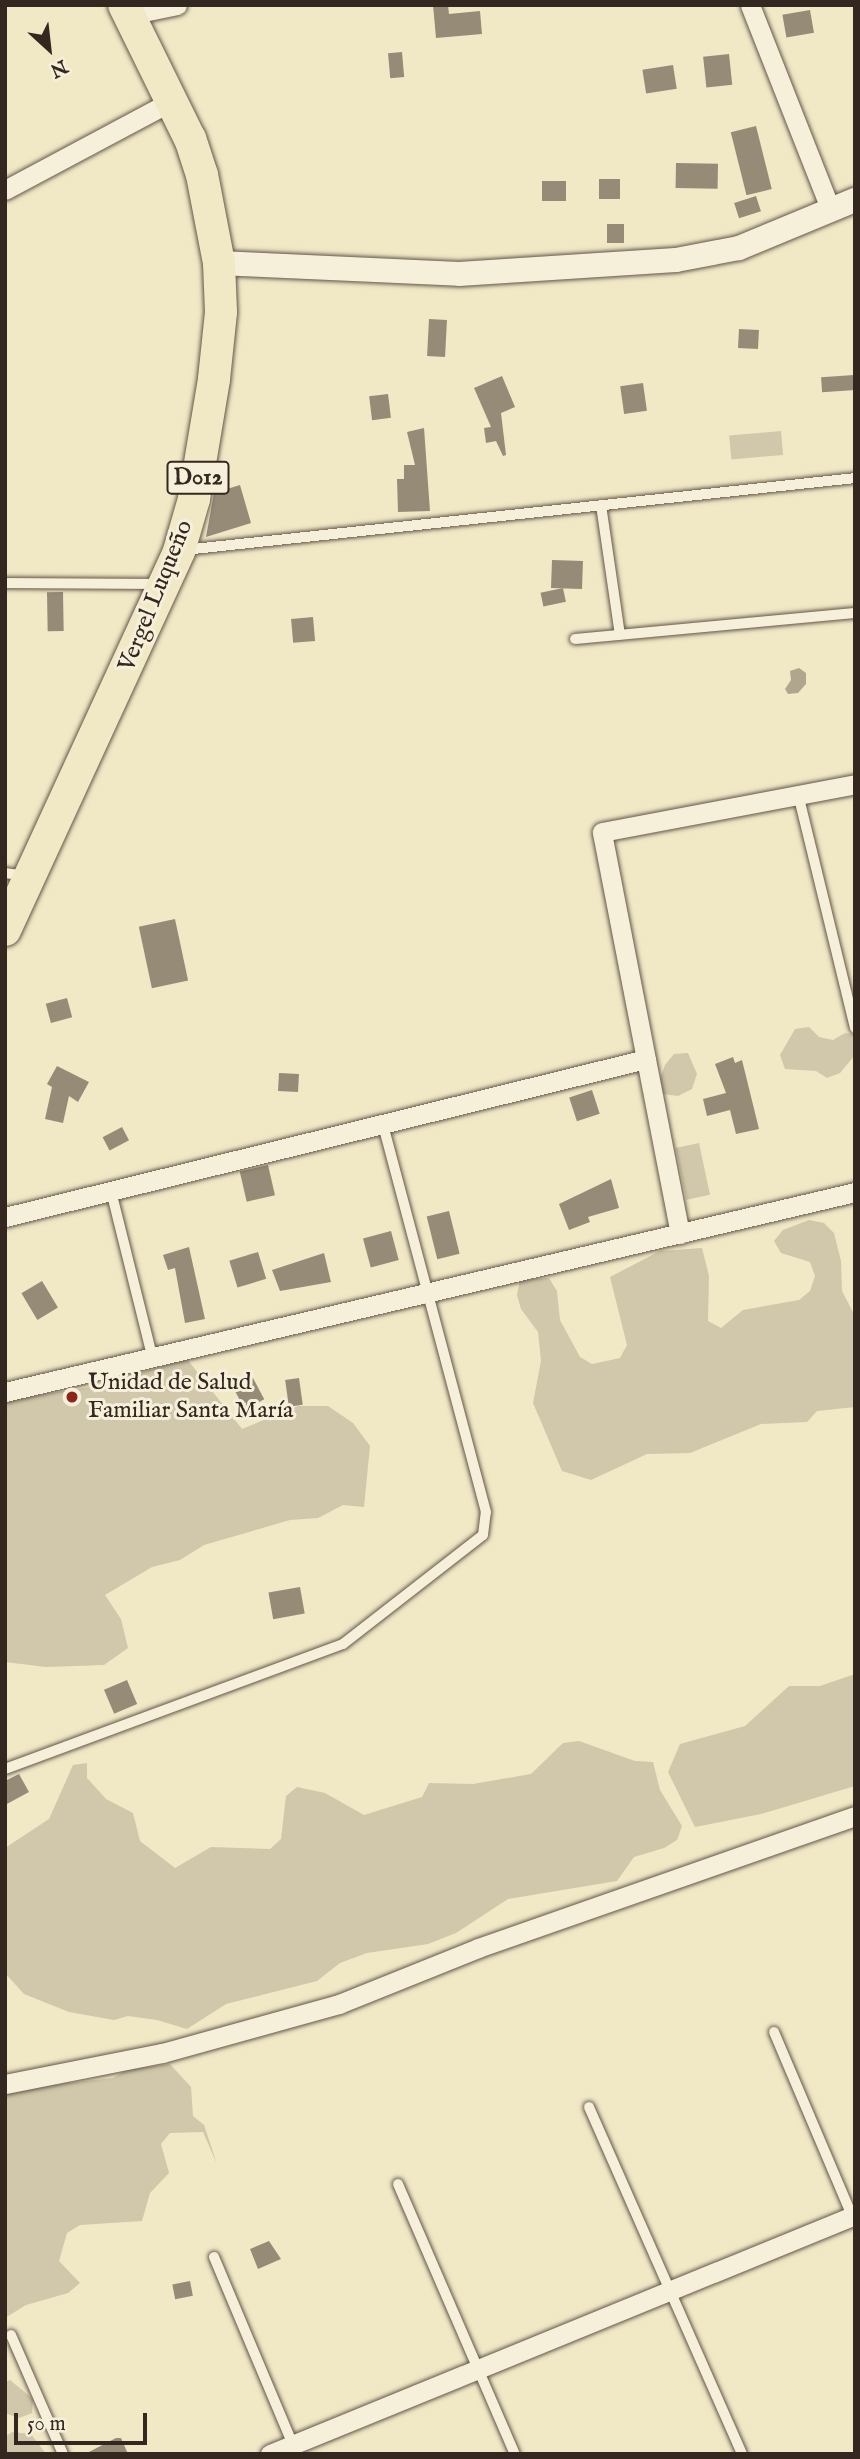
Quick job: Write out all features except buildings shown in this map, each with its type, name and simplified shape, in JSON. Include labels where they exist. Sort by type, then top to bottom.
[{"type":"main road","name":"Vergel Luqueño","points":[[5,930],[18,875],[166,584],[179,551],[194,499],[215,379],[221,312],[219,263],[202,175],[172,101],[126,10]]},
{"type":"street","points":[[126,10],[177,5]]},
{"type":"street","points":[[750,5],[830,208]]},
{"type":"street","points":[[5,190],[172,101]]},
{"type":"street","points":[[219,263],[459,274],[644,264],[739,248],[830,208],[855,200]]},
{"type":"street","points":[[680,1234],[601,832],[855,784]]},
{"type":"street","points":[[5,1216],[646,1059]]},
{"type":"street","points":[[5,1392],[153,1361],[855,1192]]},
{"type":"street","points":[[5,2084],[162,2053],[339,2004],[478,1948],[855,1816]]},
{"type":"street","points":[[270,2454],[295,2449],[478,2369],[854,2218]]},
{"type":"lane","points":[[179,551],[855,478]]},
{"type":"lane","points":[[601,505],[620,635]]},
{"type":"lane","points":[[5,583],[166,584]]},
{"type":"lane","points":[[575,639],[855,613]]},
{"type":"lane","points":[[798,794],[855,1028]]},
{"type":"lane","points":[[5,1769],[343,1644],[484,1535],[486,1512],[383,1124]]},
{"type":"lane","points":[[111,1191],[153,1361]]},
{"type":"lane","points":[[775,2032],[854,2218]]},
{"type":"lane","points":[[589,2107],[741,2454]]},
{"type":"lane","points":[[398,2184],[514,2454]]},
{"type":"lane","points":[[214,2257],[295,2449]]},
{"type":"lane","points":[[11,2335],[63,2454]]},
{"type":"shaded area","points":[[781,431],[783,455],[731,459],[729,436]]},
{"type":"shaded area","points":[[799,668],[806,673],[806,684],[798,693],[788,694],[785,689],[791,680],[790,671]]},
{"type":"shaded area","points":[[809,1027],[819,1037],[833,1040],[845,1033],[855,1035],[855,1055],[840,1073],[827,1078],[816,1071],[785,1069],[780,1055],[795,1029]]},
{"type":"shaded area","points":[[688,1053],[697,1074],[692,1089],[678,1096],[663,1094],[660,1079],[665,1065],[674,1054]]},
{"type":"shaded area","points":[[699,1143],[710,1195],[687,1200],[676,1148]]},
{"type":"shaded area","points":[[809,1220],[824,1223],[834,1233],[841,1261],[842,1291],[855,1316],[855,1407],[817,1411],[807,1422],[761,1424],[690,1453],[647,1454],[591,1480],[562,1471],[533,1403],[541,1361],[538,1332],[521,1309],[517,1295],[520,1280],[549,1278],[557,1291],[560,1320],[580,1357],[592,1364],[620,1358],[627,1345],[610,1277],[660,1251],[702,1248],[709,1276],[708,1321],[721,1328],[743,1310],[799,1300],[810,1291],[815,1276],[810,1262],[781,1253],[774,1241],[783,1230]]},
{"type":"shaded area","points":[[187,1359],[242,1429],[298,1406],[328,1406],[353,1423],[370,1446],[364,1507],[343,1505],[318,1518],[290,1520],[204,1545],[180,1560],[152,1567],[105,1595],[121,1619],[128,1648],[104,1665],[46,1667],[5,1662],[5,1400],[97,1386]]},
{"type":"shaded area","points":[[855,1674],[855,1786],[761,1814],[695,1827],[668,1772],[680,1744],[745,1726],[789,1686],[820,1686]]},
{"type":"shaded area","points":[[579,1741],[635,1761],[653,1762],[660,1790],[682,1826],[677,1840],[664,1848],[634,1857],[617,1881],[508,1899],[456,1933],[428,1944],[367,1953],[340,1963],[317,1981],[226,2004],[187,2029],[157,2020],[128,2016],[114,2020],[69,2012],[24,1994],[5,1973],[5,1848],[49,1819],[73,1765],[87,1763],[87,1778],[106,1799],[133,1813],[140,1841],[175,1868],[211,1847],[270,1849],[281,1839],[286,1796],[297,1787],[325,1793],[364,1815],[422,1797],[429,1783],[473,1784],[531,1774],[563,1743]]},
{"type":"shaded area","points":[[170,2064],[191,2087],[193,2116],[204,2125],[217,2164],[203,2132],[170,2133],[161,2144],[169,2173],[150,2193],[142,2221],[80,2225],[67,2233],[59,2261],[80,2283],[68,2293],[26,2305],[5,2318],[5,2090],[113,2078],[126,2070]]},
{"type":"shaded area","points":[[10,2380],[33,2399],[32,2413],[19,2418],[5,2413],[5,2382]]},
{"type":"shaded area","points":[[12,2432],[31,2434],[46,2454],[5,2454],[5,2437]]},
{"type":"place","name":"Unidad de Salud Familiar Santa María","points":[[72,1397]]}]
